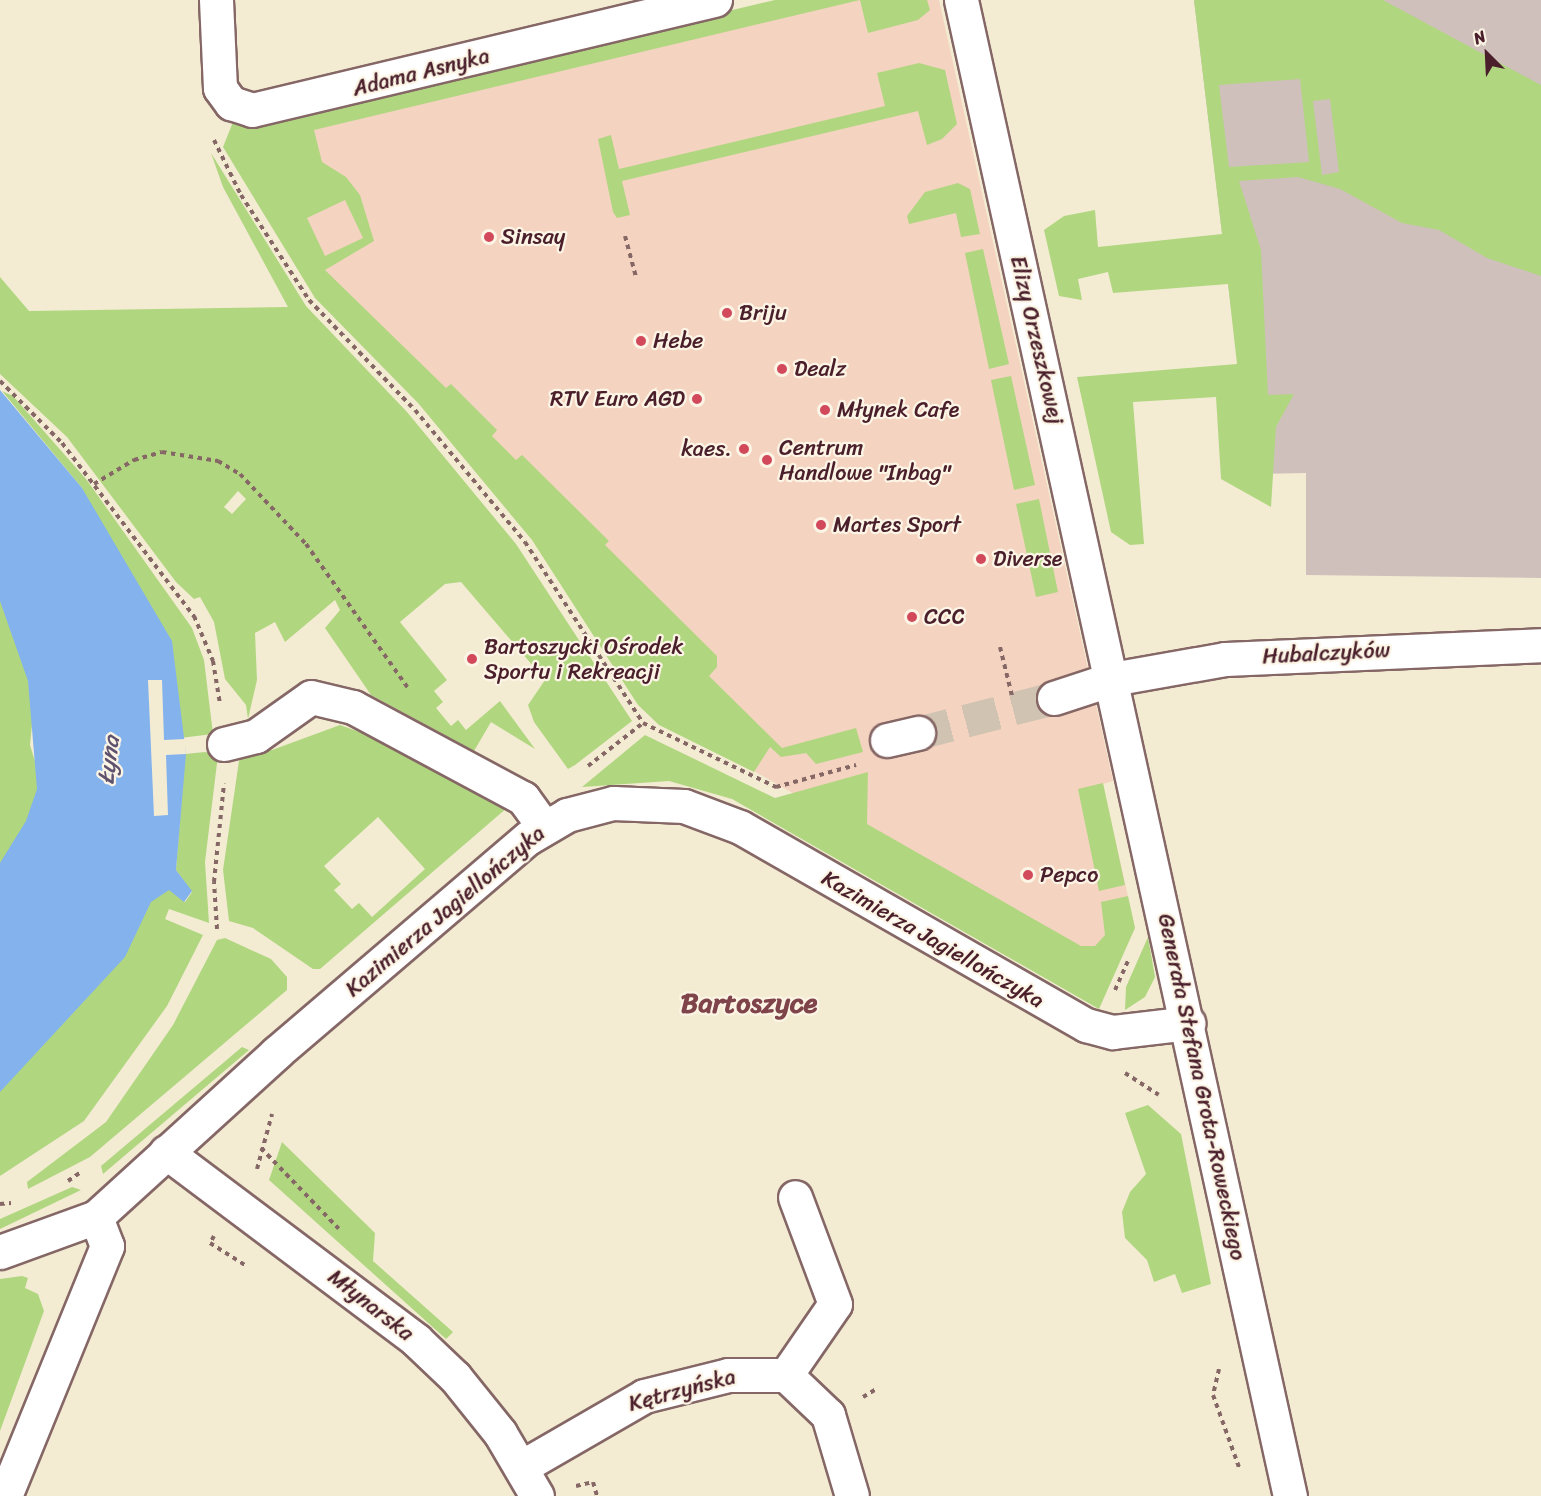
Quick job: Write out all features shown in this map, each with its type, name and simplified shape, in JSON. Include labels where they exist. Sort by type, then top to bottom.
[{"type":"street","name":"Adama Asnyka","points":[[216,0],[220,88],[231,103],[252,110],[715,0]]},
{"type":"street","name":"Elizy Orzeszkowej","points":[[960,0],[1112,679]]},
{"type":"street","name":"Hubalczyków","points":[[1054,699],[1112,679],[1236,658],[1541,645]]},
{"type":"street","name":"Generała Stefana Grota-Roweckiego","points":[[1112,679],[1290,1496]]},
{"type":"street","points":[[224,744],[256,736],[311,697],[353,707],[523,798],[544,827]]},
{"type":"street","points":[[886,740],[918,732]]},
{"type":"street","name":"Kazimierza Jagiellończyka","points":[[96,1217],[166,1152],[544,827],[613,803],[663,802],[703,811],[1079,1022],[1113,1032],[1188,1023]]},
{"type":"street","name":"Młynarska","points":[[166,1152],[416,1340],[455,1377],[523,1466],[537,1496]]},
{"type":"street","points":[[795,1197],[835,1304],[786,1375],[828,1415],[852,1496]]},
{"type":"street","points":[[0,1252],[96,1217],[107,1246],[4,1496]]},
{"type":"street","name":"Kętrzyńska","points":[[523,1466],[644,1396],[728,1375],[786,1375]]},
{"type":"path","points":[[210,128],[241,195],[309,300],[415,410],[525,542],[643,723],[776,787],[851,767]]},
{"type":"path","points":[[625,236],[636,278]]},
{"type":"path","points":[[0,381],[26,402],[94,484],[203,630],[219,689],[224,744],[214,882],[217,929]]},
{"type":"path","points":[[94,484],[134,460],[162,452],[218,461],[240,474],[306,544],[416,699]]},
{"type":"path","points":[[1000,647],[1016,708]]},
{"type":"path","points":[[594,762],[643,723]]},
{"type":"shaded area","points":[[829,0],[939,0],[1113,781],[1103,784],[1135,928],[1097,955],[1084,959],[703,742],[562,554],[299,271],[232,142]]},
{"type":"shaded area","points":[[1194,0],[1541,0],[1541,578],[1306,575],[1306,473],[1251,474]]},
{"type":"green space","points":[[775,0],[860,0],[314,130],[322,162],[346,177],[360,195],[374,241],[325,270],[446,388],[451,384],[497,430],[492,436],[516,460],[522,455],[609,541],[605,545],[717,656],[717,667],[709,676],[782,748],[856,728],[863,752],[816,764],[806,753],[781,757],[770,747],[754,772],[659,725],[638,705],[532,540],[418,403],[315,298],[223,147],[233,122],[247,125]],"holes":[[[345,200],[363,238],[325,256],[307,218]]]},
{"type":"green space","points":[[860,0],[927,0],[930,10],[918,20],[868,33]]},
{"type":"green space","points":[[1194,0],[1383,0],[1541,85],[1541,276],[1487,258],[1439,230],[1402,223],[1340,189],[1298,177],[1239,181],[1261,250],[1268,395],[1294,394],[1276,427],[1271,507],[1221,479],[1216,397],[1133,402],[1144,544],[1130,545],[1111,532],[1077,377],[1237,364],[1228,284],[1113,293],[1108,272],[1078,279],[1082,300],[1059,296],[1044,230],[1064,216],[1095,210],[1098,247],[1222,234]],"holes":[[[1300,79],[1309,162],[1229,167],[1219,85]],[[1330,99],[1339,172],[1322,175],[1313,101]]]},
{"type":"green space","points":[[919,63],[945,70],[957,124],[942,139],[927,145],[918,111],[622,181],[630,215],[617,218],[613,212],[598,139],[611,135],[619,169],[885,106],[877,73]]},
{"type":"green space","points":[[211,153],[306,306],[407,412],[516,544],[632,721],[575,765],[568,769],[534,722],[528,705],[545,680],[461,582],[445,584],[400,622],[447,680],[434,691],[443,702],[436,708],[451,726],[458,720],[466,730],[500,701],[535,749],[491,722],[474,751],[371,695],[325,628],[340,610],[335,600],[285,642],[275,622],[255,633],[257,680],[248,719],[246,705],[225,679],[214,622],[200,597],[194,599],[176,582],[67,437],[0,374],[0,277],[29,311],[288,307],[223,187]],"holes":[[[238,491],[246,499],[232,514],[224,507]]]},
{"type":"green space","points":[[958,183],[970,189],[980,234],[961,237],[956,213],[909,224],[907,216],[925,192]]},
{"type":"green space","points":[[983,249],[1009,364],[989,369],[965,253]]},
{"type":"green space","points":[[1011,376],[1035,485],[1014,490],[991,380]]},
{"type":"green space","points":[[2,391],[13,396],[86,479],[192,628],[204,660],[213,734],[164,740],[82,488]]},
{"type":"green space","points":[[1039,499],[1058,592],[1036,597],[1016,504]]},
{"type":"green space","points":[[0,540],[10,550],[33,715],[30,745],[37,768],[54,759],[0,935]]},
{"type":"green space","points":[[340,725],[379,739],[508,807],[320,969],[313,969],[253,928],[229,921],[223,870],[239,761],[246,753],[272,750]],"holes":[[[378,817],[425,869],[372,917],[359,903],[352,909],[334,890],[341,884],[324,866]]]},
{"type":"green space","points":[[645,735],[775,798],[868,772],[867,824],[1081,946],[1095,946],[1105,935],[1101,902],[1128,896],[1135,928],[1099,1009],[732,799],[669,781],[582,787]]},
{"type":"green space","points":[[205,752],[218,755],[205,862],[209,923],[169,909],[165,919],[203,935],[167,1006],[84,1121],[0,1176],[0,1065],[93,937],[169,889],[185,902],[192,892],[176,870],[185,754]]},
{"type":"green space","points":[[1103,783],[1125,885],[1099,891],[1078,789]]},
{"type":"green space","points":[[1148,937],[1155,977],[1145,997],[1125,1010],[1126,987]]},
{"type":"green space","points":[[225,938],[271,959],[287,977],[287,990],[90,1157],[28,1189],[27,1182],[106,1122],[173,1025],[217,940]]},
{"type":"green space","points":[[242,1047],[249,1050],[103,1174],[101,1166]]},
{"type":"green space","points":[[1148,1105],[1181,1134],[1211,1284],[1182,1293],[1175,1274],[1154,1282],[1147,1260],[1125,1238],[1122,1212],[1130,1192],[1146,1174],[1125,1113]]},
{"type":"green space","points":[[282,1142],[375,1233],[373,1261],[453,1332],[446,1339],[269,1180]]},
{"type":"green space","points":[[72,1187],[81,1190],[0,1229],[0,1219]]},
{"type":"green space","points":[[22,1276],[28,1278],[25,1288],[38,1294],[44,1311],[0,1431],[0,1279]]},
{"type":"water","name":"Łyna","points":[[0,390],[82,488],[172,641],[186,754],[176,870],[192,891],[184,902],[169,890],[151,902],[125,957],[0,1092],[0,863],[26,821],[37,789],[28,681],[0,601]]},
{"type":"pier","points":[[148,680],[162,680],[164,740],[185,739],[186,754],[166,755],[168,815],[154,816]]},
{"type":"tunnel","points":[[918,733],[1054,698]]},
{"type":"place","name":"Sinsay","points":[[489,237]]},
{"type":"place","name":"Briju","points":[[727,313]]},
{"type":"place","name":"Hebe","points":[[641,341]]},
{"type":"place","name":"Dealz","points":[[782,369]]},
{"type":"place","name":"RTV Euro AGD","points":[[697,399]]},
{"type":"place","name":"Młynek Cafe","points":[[825,410]]},
{"type":"place","name":"kaes.","points":[[744,449]]},
{"type":"place","name":"Centrum Handlowe \"Inbag\"","points":[[767,460]]},
{"type":"place","name":"Martes Sport","points":[[821,525]]},
{"type":"place","name":"Diverse","points":[[981,559]]},
{"type":"place","name":"CCC","points":[[912,617]]},
{"type":"place","name":"Bartoszycki Ośrodek Sportu i Rekreacji","points":[[472,659]]},
{"type":"place","name":"Pepco","points":[[1028,875]]},
{"type":"district","name":"Bartoszyce","points":[[749,1003]]}]
